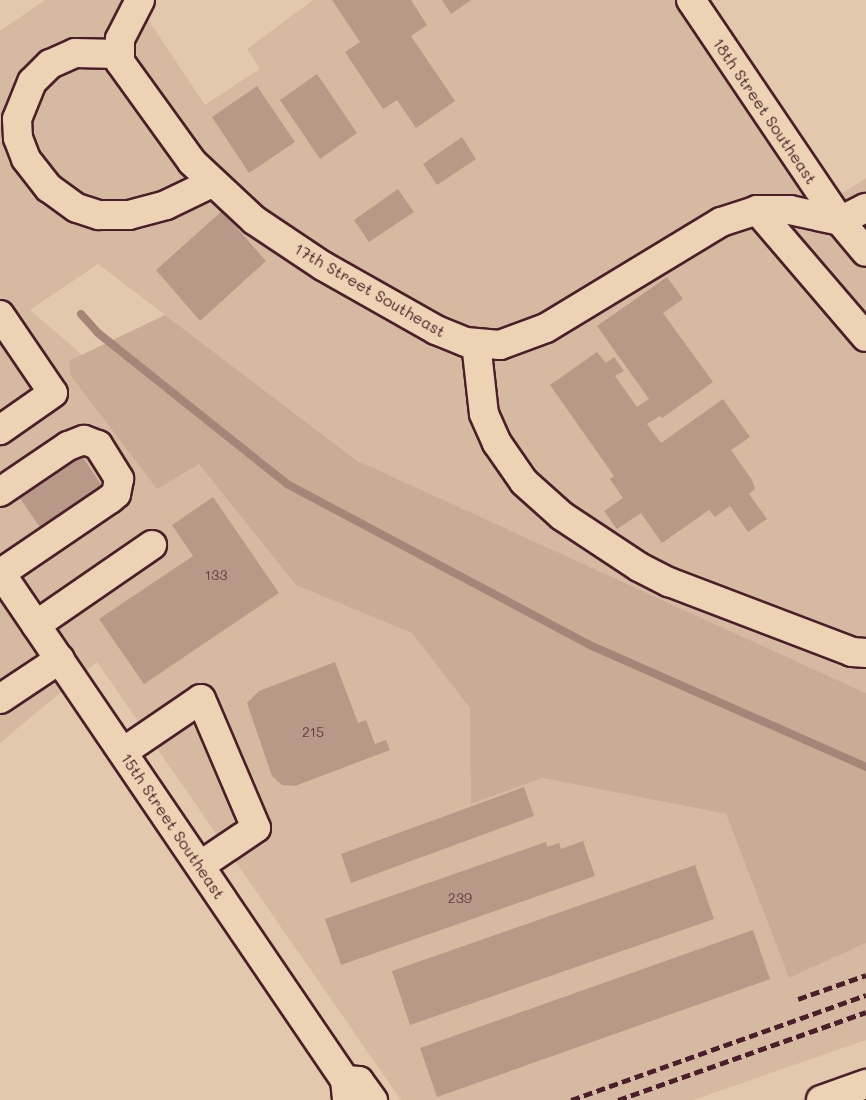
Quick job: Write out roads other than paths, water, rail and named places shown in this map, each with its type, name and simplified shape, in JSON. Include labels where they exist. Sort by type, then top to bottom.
[{"type":"street","points":[[140,0],[120,39],[118,54],[75,53],[50,64],[32,82],[17,119],[18,138],[26,159],[49,188],[76,208],[99,215],[129,215],[166,205],[212,183]]},
{"type":"street","name":"18th Street Southeast","points":[[691,0],[840,221],[866,252]]},
{"type":"street","name":"17th Street Southeast","points":[[118,54],[123,68],[192,162],[254,220],[323,266],[436,330],[476,343],[500,345],[546,328],[721,222],[757,210],[790,210],[840,221]]},
{"type":"street","points":[[840,221],[866,208]]},
{"type":"street","points":[[757,210],[866,337]]},
{"type":"street","points":[[0,315],[53,393],[0,430]]},
{"type":"street","points":[[476,343],[484,414],[497,443],[524,482],[562,516],[639,567],[669,582],[852,652],[866,653]]},
{"type":"street","points":[[0,492],[68,446],[84,440],[98,445],[119,479],[116,494],[110,499],[0,573]]},
{"type":"street","points":[[36,625],[152,545]]},
{"type":"street","name":"15th Street Southeast","points":[[0,573],[201,865],[346,1090],[359,1081],[373,1100]]},
{"type":"street","points":[[0,699],[60,659]]},
{"type":"street","points":[[123,752],[201,699],[255,828],[201,865]]},
{"type":"street","points":[[821,1100],[866,1084]]},
{"type":"waterway","points":[[81,314],[98,333],[287,484],[592,646],[866,767]]},
{"type":"railway","points":[[798,999],[866,975]]},
{"type":"railway","points":[[571,1100],[866,995]]},
{"type":"railway","points":[[618,1100],[866,1012]]}]
